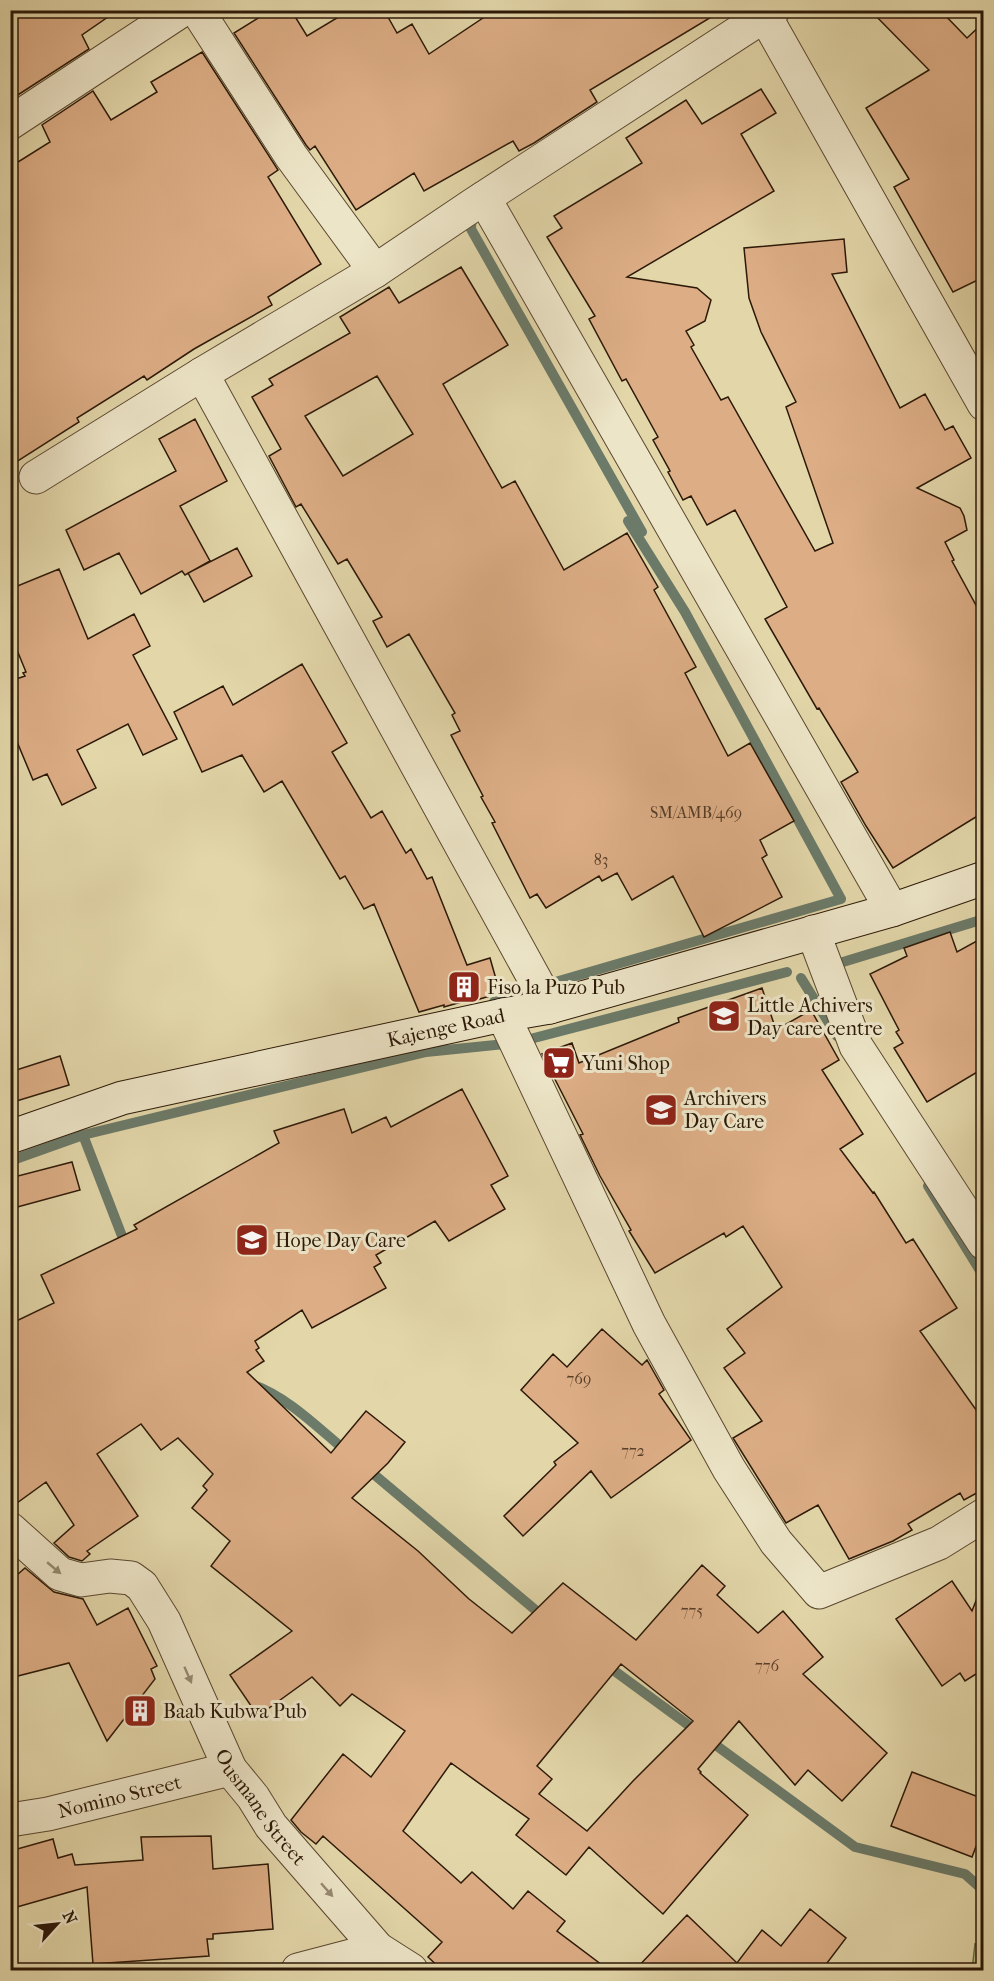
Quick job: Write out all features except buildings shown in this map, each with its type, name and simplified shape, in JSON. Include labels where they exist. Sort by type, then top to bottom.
[{"type":"street","points":[[10,123],[182,10]]},
{"type":"street","points":[[197,10],[291,156],[375,271]]},
{"type":"street","points":[[36,477],[202,374],[375,271],[483,198],[769,13],[984,404]]},
{"type":"street","points":[[483,198],[892,910]]},
{"type":"street","points":[[202,374],[550,1007]]},
{"type":"street","name":"Kajenge Road","points":[[10,1137],[122,1098],[502,1015],[550,1007],[892,910],[984,878]]},
{"type":"street","points":[[813,933],[856,1046],[984,1243]]},
{"type":"street","points":[[502,1015],[649,1324],[729,1469],[777,1542],[819,1592],[939,1543],[984,1515]]},
{"type":"street","name":"Ousmane Street","points":[[10,1529],[60,1574],[81,1580],[110,1576],[131,1578],[142,1586],[164,1621],[230,1769],[254,1797],[272,1826],[378,1949],[411,1971]]},
{"type":"street","name":"Nomino Street","points":[[10,1820],[48,1814],[230,1769]]},
{"type":"street","points":[[298,1971],[378,1949]]},
{"type":"green space","points":[[975,1944],[983,1949],[983,1970],[972,1970]]},
{"type":"waterway","points":[[472,211],[471,229],[642,532]]},
{"type":"waterway","points":[[494,1002],[514,994],[841,899],[685,612],[628,521]]},
{"type":"waterway","points":[[843,962],[984,919]]},
{"type":"waterway","points":[[127,1249],[83,1135],[426,1052],[515,1043],[787,972]]},
{"type":"waterway","points":[[801,978],[837,1036]]},
{"type":"waterway","points":[[10,1161],[83,1135]]},
{"type":"waterway","points":[[928,1186],[984,1277]]},
{"type":"waterway","points":[[251,1384],[290,1405],[347,1452]]},
{"type":"waterway","points":[[364,1466],[545,1618]]},
{"type":"waterway","points":[[605,1664],[855,1847],[965,1874],[984,1891]]},
{"type":"place","name":"Fiso la Puzo Pub","points":[[464,987]]},
{"type":"place","name":"Little Achivers Day care centre","points":[[724,1016]]},
{"type":"place","name":"Yuni Shop","points":[[559,1063]]},
{"type":"place","name":"Archivers Day Care","points":[[661,1110]]},
{"type":"place","name":"Hope Day Care","points":[[252,1240]]},
{"type":"place","name":"Baab Kubwa Pub","points":[[140,1711]]}]
